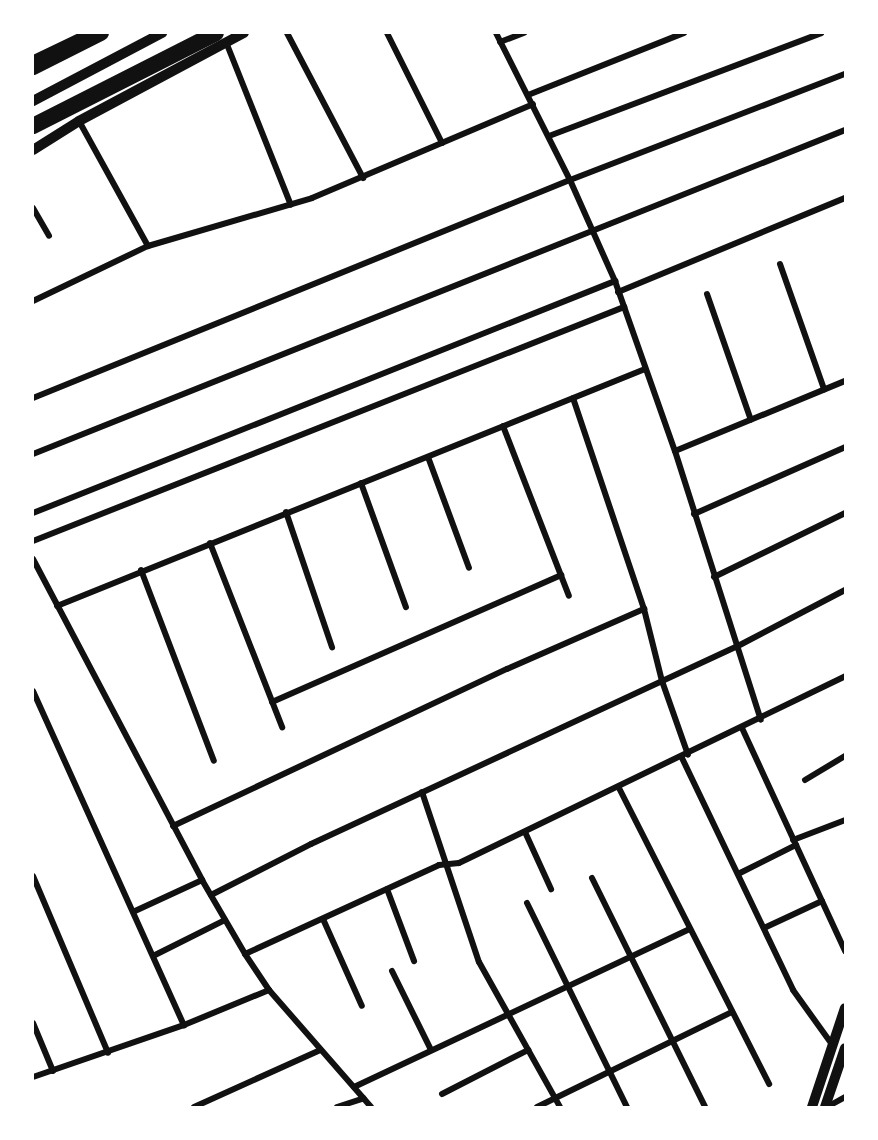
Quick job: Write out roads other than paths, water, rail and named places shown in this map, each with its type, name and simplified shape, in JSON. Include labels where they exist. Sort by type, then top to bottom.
[{"type":"highway","points":[[33,67],[101,33]]},
{"type":"highway","points":[[33,126],[221,38]]},
{"type":"street","points":[[33,101],[162,33]]},
{"type":"street","points":[[33,150],[221,38],[244,33]]},
{"type":"street","points":[[287,33],[363,178]]},
{"type":"street","points":[[387,33],[442,143]]},
{"type":"street","points":[[496,33],[549,136],[615,281],[675,451],[761,720]]},
{"type":"street","points":[[500,42],[524,33]]},
{"type":"street","points":[[528,94],[684,33]]},
{"type":"street","points":[[549,136],[821,33]]},
{"type":"street","points":[[221,38],[291,205]]},
{"type":"street","points":[[33,398],[570,180],[845,74]]},
{"type":"street","points":[[33,301],[148,246],[291,205],[363,178],[533,104]]},
{"type":"street","points":[[79,121],[148,246]]},
{"type":"street","points":[[33,454],[845,130]]},
{"type":"street","points":[[618,292],[845,198]]},
{"type":"street","points":[[33,208],[49,236]]},
{"type":"street","points":[[780,264],[824,390]]},
{"type":"street","points":[[33,513],[615,281]]},
{"type":"street","points":[[707,294],[751,420]]},
{"type":"street","points":[[33,541],[624,307]]},
{"type":"street","points":[[57,606],[141,570],[645,369]]},
{"type":"street","points":[[675,451],[845,381]]},
{"type":"street","points":[[573,398],[644,609],[662,681],[685,757],[801,1004],[831,1043]]},
{"type":"street","points":[[503,426],[569,596]]},
{"type":"street","points":[[694,514],[845,447]]},
{"type":"street","points":[[428,457],[469,568]]},
{"type":"street","points":[[361,483],[406,607]]},
{"type":"street","points":[[286,512],[332,647]]},
{"type":"street","points":[[714,577],[845,513]]},
{"type":"street","points":[[210,543],[282,727]]},
{"type":"street","points":[[33,559],[173,826],[245,954],[269,990],[371,1107]]},
{"type":"street","points":[[141,570],[214,761]]},
{"type":"street","points":[[272,702],[561,575]]},
{"type":"street","points":[[211,895],[422,792],[736,647],[845,590]]},
{"type":"street","points":[[173,826],[507,669],[644,609]]},
{"type":"street","points":[[245,954],[444,864],[459,863],[685,757],[845,676]]},
{"type":"street","points":[[33,691],[155,955],[184,1025]]},
{"type":"street","points":[[742,728],[845,951]]},
{"type":"street","points":[[805,780],[845,756]]},
{"type":"street","points":[[619,788],[769,1084]]},
{"type":"street","points":[[422,792],[437,828],[444,864],[479,962],[560,1107]]},
{"type":"street","points":[[738,874],[795,842],[845,820]]},
{"type":"street","points":[[525,832],[551,889]]},
{"type":"street","points":[[33,876],[108,1053]]},
{"type":"street","points":[[592,878],[705,1107]]},
{"type":"street","points":[[135,911],[202,880]]},
{"type":"street","points":[[387,889],[414,961]]},
{"type":"street","points":[[764,928],[822,901]]},
{"type":"street","points":[[527,903],[627,1107]]},
{"type":"street","points":[[323,919],[362,1006]]},
{"type":"street","points":[[155,955],[225,920]]},
{"type":"street","points":[[354,1087],[690,929]]},
{"type":"street","points":[[392,971],[431,1050]]},
{"type":"street","points":[[33,1077],[184,1025],[269,990]]},
{"type":"street","points":[[812,1107],[831,1043],[845,1008]]},
{"type":"street","points":[[537,1107],[732,1012]]},
{"type":"street","points":[[33,1023],[53,1071]]},
{"type":"street","points":[[826,1107],[845,1048]]},
{"type":"street","points":[[194,1107],[321,1050]]},
{"type":"street","points":[[442,1094],[528,1050]]},
{"type":"street","points":[[826,1107],[845,1097]]},
{"type":"street","points":[[338,1107],[364,1098]]},
{"type":"lane","points":[[33,57],[83,33]]}]
